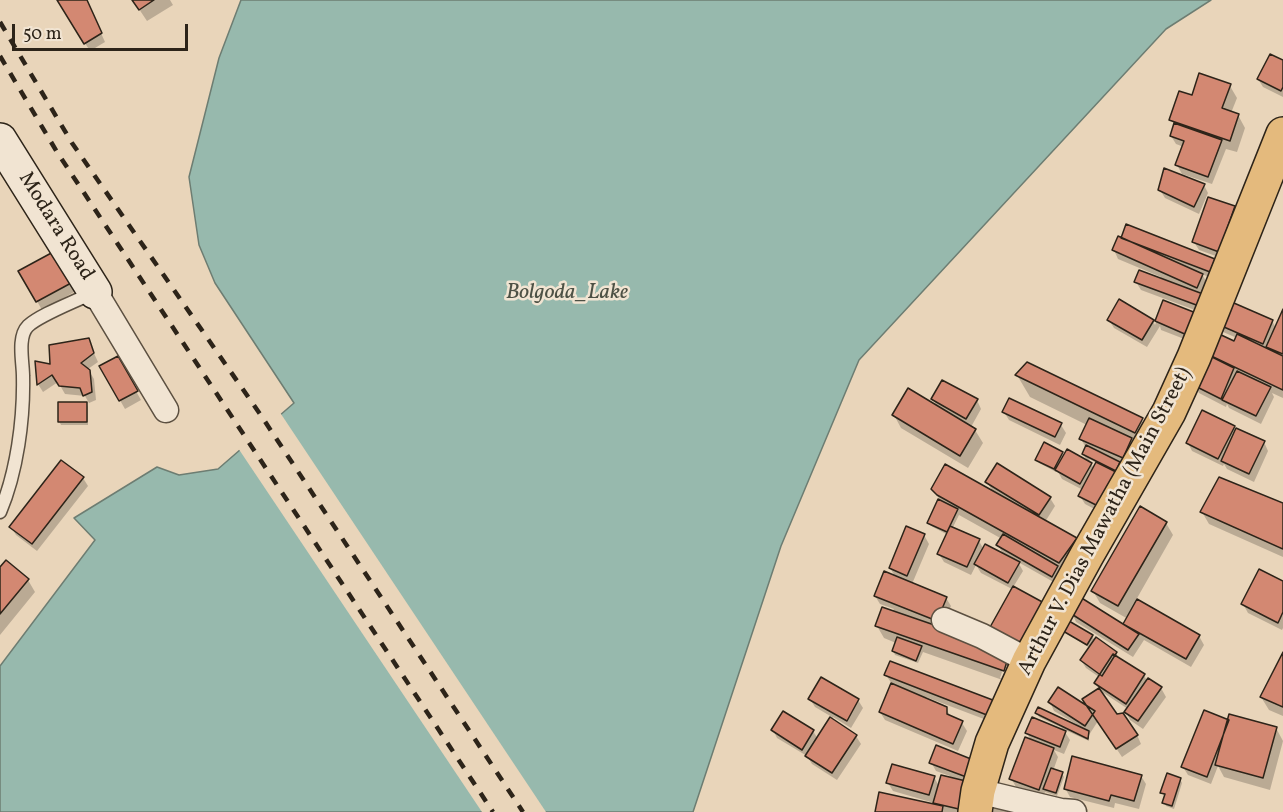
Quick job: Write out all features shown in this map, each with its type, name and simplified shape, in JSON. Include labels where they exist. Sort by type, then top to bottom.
[{"type":"main road","name":"Arthur V. Dias Mawatha (Main Street)","points":[[977,801],[992,743],[1029,661],[1169,412],[1194,357],[1283,134]]},
{"type":"street","name":"Modara Road","points":[[0,140],[95,292]]},
{"type":"street","points":[[95,292],[166,410]]},
{"type":"street","points":[[944,620],[982,636],[1029,661]]},
{"type":"street","points":[[977,801],[1074,812]]},
{"type":"lane","name":"Modara Road","points":[[0,512],[24,405],[22,340],[26,328],[95,292]]},
{"type":"water","name":"Bolgoda_Lake","points":[[241,0],[1211,0],[1166,29],[859,360],[781,546],[693,812],[0,812],[0,666],[95,540],[74,518],[157,467],[179,475],[218,469],[294,403],[215,283],[199,245],[189,177],[219,58]]},
{"type":"pier","points":[[279,411],[546,812],[482,812],[238,448]]},
{"type":"building","points":[[57,0],[87,0],[102,33],[84,44]]},
{"type":"building","points":[[132,0],[154,0],[139,10]]},
{"type":"building","points":[[1270,54],[1283,60],[1281,91],[1257,79]]},
{"type":"building","points":[[1199,73],[1231,84],[1222,108],[1239,114],[1230,141],[1169,120],[1179,91],[1192,95]]},
{"type":"building","points":[[1174,123],[1222,140],[1208,177],[1175,165],[1184,141],[1170,136]]},
{"type":"building","points":[[1164,168],[1205,184],[1194,207],[1158,190]]},
{"type":"building","points":[[1208,197],[1235,206],[1219,252],[1192,242]]},
{"type":"building","points":[[1126,224],[1215,259],[1210,272],[1121,238]]},
{"type":"building","points":[[1118,236],[1203,274],[1197,288],[1112,250]]},
{"type":"building","points":[[55,251],[73,282],[36,302],[18,271]]},
{"type":"building","points":[[1139,270],[1203,294],[1199,306],[1134,282]]},
{"type":"building","points":[[1119,299],[1154,320],[1142,340],[1107,320]]},
{"type":"building","points":[[1163,300],[1196,313],[1187,335],[1155,321]]},
{"type":"building","points":[[1227,300],[1273,320],[1263,344],[1217,324]]},
{"type":"building","points":[[1283,309],[1283,354],[1266,347]]},
{"type":"building","points":[[1217,333],[1234,341],[1237,334],[1283,356],[1283,390],[1207,354]]},
{"type":"building","points":[[89,338],[94,353],[81,363],[90,370],[92,392],[83,396],[80,388],[59,386],[52,375],[37,385],[35,361],[50,364],[49,345]]},
{"type":"building","points":[[1208,355],[1234,368],[1221,399],[1193,385]]},
{"type":"building","points":[[118,356],[138,391],[119,401],[99,366]]},
{"type":"building","points":[[1027,362],[1143,418],[1135,433],[1015,375]]},
{"type":"building","points":[[1237,371],[1271,387],[1256,416],[1222,400]]},
{"type":"building","points":[[942,380],[978,399],[966,419],[931,399]]},
{"type":"building","points":[[908,388],[976,429],[960,456],[892,415]]},
{"type":"building","points":[[1009,398],[1062,423],[1055,437],[1002,412]]},
{"type":"building","points":[[58,402],[87,402],[87,422],[58,422]]},
{"type":"building","points":[[1202,410],[1235,426],[1218,459],[1186,443]]},
{"type":"building","points":[[1089,418],[1132,438],[1123,458],[1079,439]]},
{"type":"building","points":[[1236,428],[1265,441],[1249,474],[1221,461]]},
{"type":"building","points":[[1044,442],[1063,452],[1054,469],[1035,460]]},
{"type":"building","points":[[1086,445],[1120,462],[1116,471],[1082,454]]},
{"type":"building","points":[[1067,449],[1092,463],[1080,484],[1055,470]]},
{"type":"building","points":[[61,460],[84,477],[32,544],[9,527]]},
{"type":"building","points":[[1096,462],[1116,472],[1098,506],[1078,496]]},
{"type":"building","points":[[997,463],[1051,497],[1039,515],[985,482]]},
{"type":"building","points":[[945,464],[1077,538],[1059,563],[937,495],[931,489]]},
{"type":"building","points":[[1219,477],[1283,503],[1283,549],[1200,512]]},
{"type":"building","points":[[938,499],[958,509],[947,532],[927,523]]},
{"type":"building","points":[[1140,506],[1167,522],[1118,606],[1091,591]]},
{"type":"building","points":[[906,526],[925,534],[907,576],[889,568]]},
{"type":"building","points":[[950,526],[980,539],[967,567],[937,554]]},
{"type":"building","points":[[1003,534],[1058,566],[1052,577],[996,545]]},
{"type":"building","points":[[985,544],[1020,562],[1008,583],[974,564]]},
{"type":"building","points":[[6,560],[29,579],[0,614],[0,567]]},
{"type":"building","points":[[1259,569],[1283,581],[1283,612],[1278,623],[1241,604]]},
{"type":"building","points":[[884,571],[947,597],[937,621],[874,596]]},
{"type":"building","points":[[1013,586],[1046,604],[1022,647],[989,629]]},
{"type":"building","points":[[1080,597],[1139,634],[1128,650],[1070,613]]},
{"type":"building","points":[[1137,599],[1200,635],[1186,659],[1123,624]]},
{"type":"building","points":[[882,607],[975,639],[975,646],[1008,658],[1004,671],[875,626]]},
{"type":"building","points":[[1069,621],[1093,635],[1087,645],[1063,631]]},
{"type":"building","points":[[897,637],[922,646],[916,661],[892,651]]},
{"type":"building","points":[[1096,637],[1117,652],[1102,676],[1080,660]]},
{"type":"building","points":[[1283,652],[1283,707],[1260,697]]},
{"type":"building","points":[[1113,654],[1145,674],[1126,704],[1094,683]]},
{"type":"building","points":[[890,661],[998,702],[992,717],[884,675]]},
{"type":"building","points":[[821,677],[859,699],[847,721],[808,699]]},
{"type":"building","points":[[1148,678],[1162,687],[1138,721],[1124,712]]},
{"type":"building","points":[[891,683],[947,707],[947,714],[963,721],[953,744],[879,712]]},
{"type":"building","points":[[1058,687],[1095,711],[1085,726],[1048,702]]},
{"type":"building","points":[[1099,688],[1117,714],[1123,713],[1138,735],[1116,749],[1082,699]]},
{"type":"building","points":[[1038,707],[1089,731],[1088,739],[1035,713]]},
{"type":"building","points":[[1204,710],[1229,720],[1207,777],[1181,767]]},
{"type":"building","points":[[783,711],[814,730],[802,750],[771,730]]},
{"type":"building","points":[[1229,714],[1277,727],[1263,778],[1215,765]]},
{"type":"building","points":[[830,717],[857,735],[832,773],[805,756]]},
{"type":"building","points":[[1032,717],[1066,731],[1060,747],[1025,733]]},
{"type":"building","points":[[1025,737],[1054,748],[1039,790],[1009,779]]},
{"type":"building","points":[[936,745],[976,761],[969,778],[929,763]]},
{"type":"building","points":[[1072,756],[1142,775],[1134,801],[1111,795],[1109,801],[1064,789]]},
{"type":"building","points":[[892,764],[935,776],[929,795],[886,783]]},
{"type":"building","points":[[1051,768],[1063,772],[1056,793],[1043,789]]},
{"type":"building","points":[[1167,773],[1181,778],[1172,806],[1162,803],[1165,794],[1160,793]]},
{"type":"building","points":[[941,775],[970,782],[963,810],[933,803]]},
{"type":"building","points":[[879,792],[943,806],[942,812],[875,812]]},
{"type":"railway","points":[[0,22],[72,143],[260,414],[523,812]]},
{"type":"railway","points":[[0,56],[57,152],[493,812]]}]
